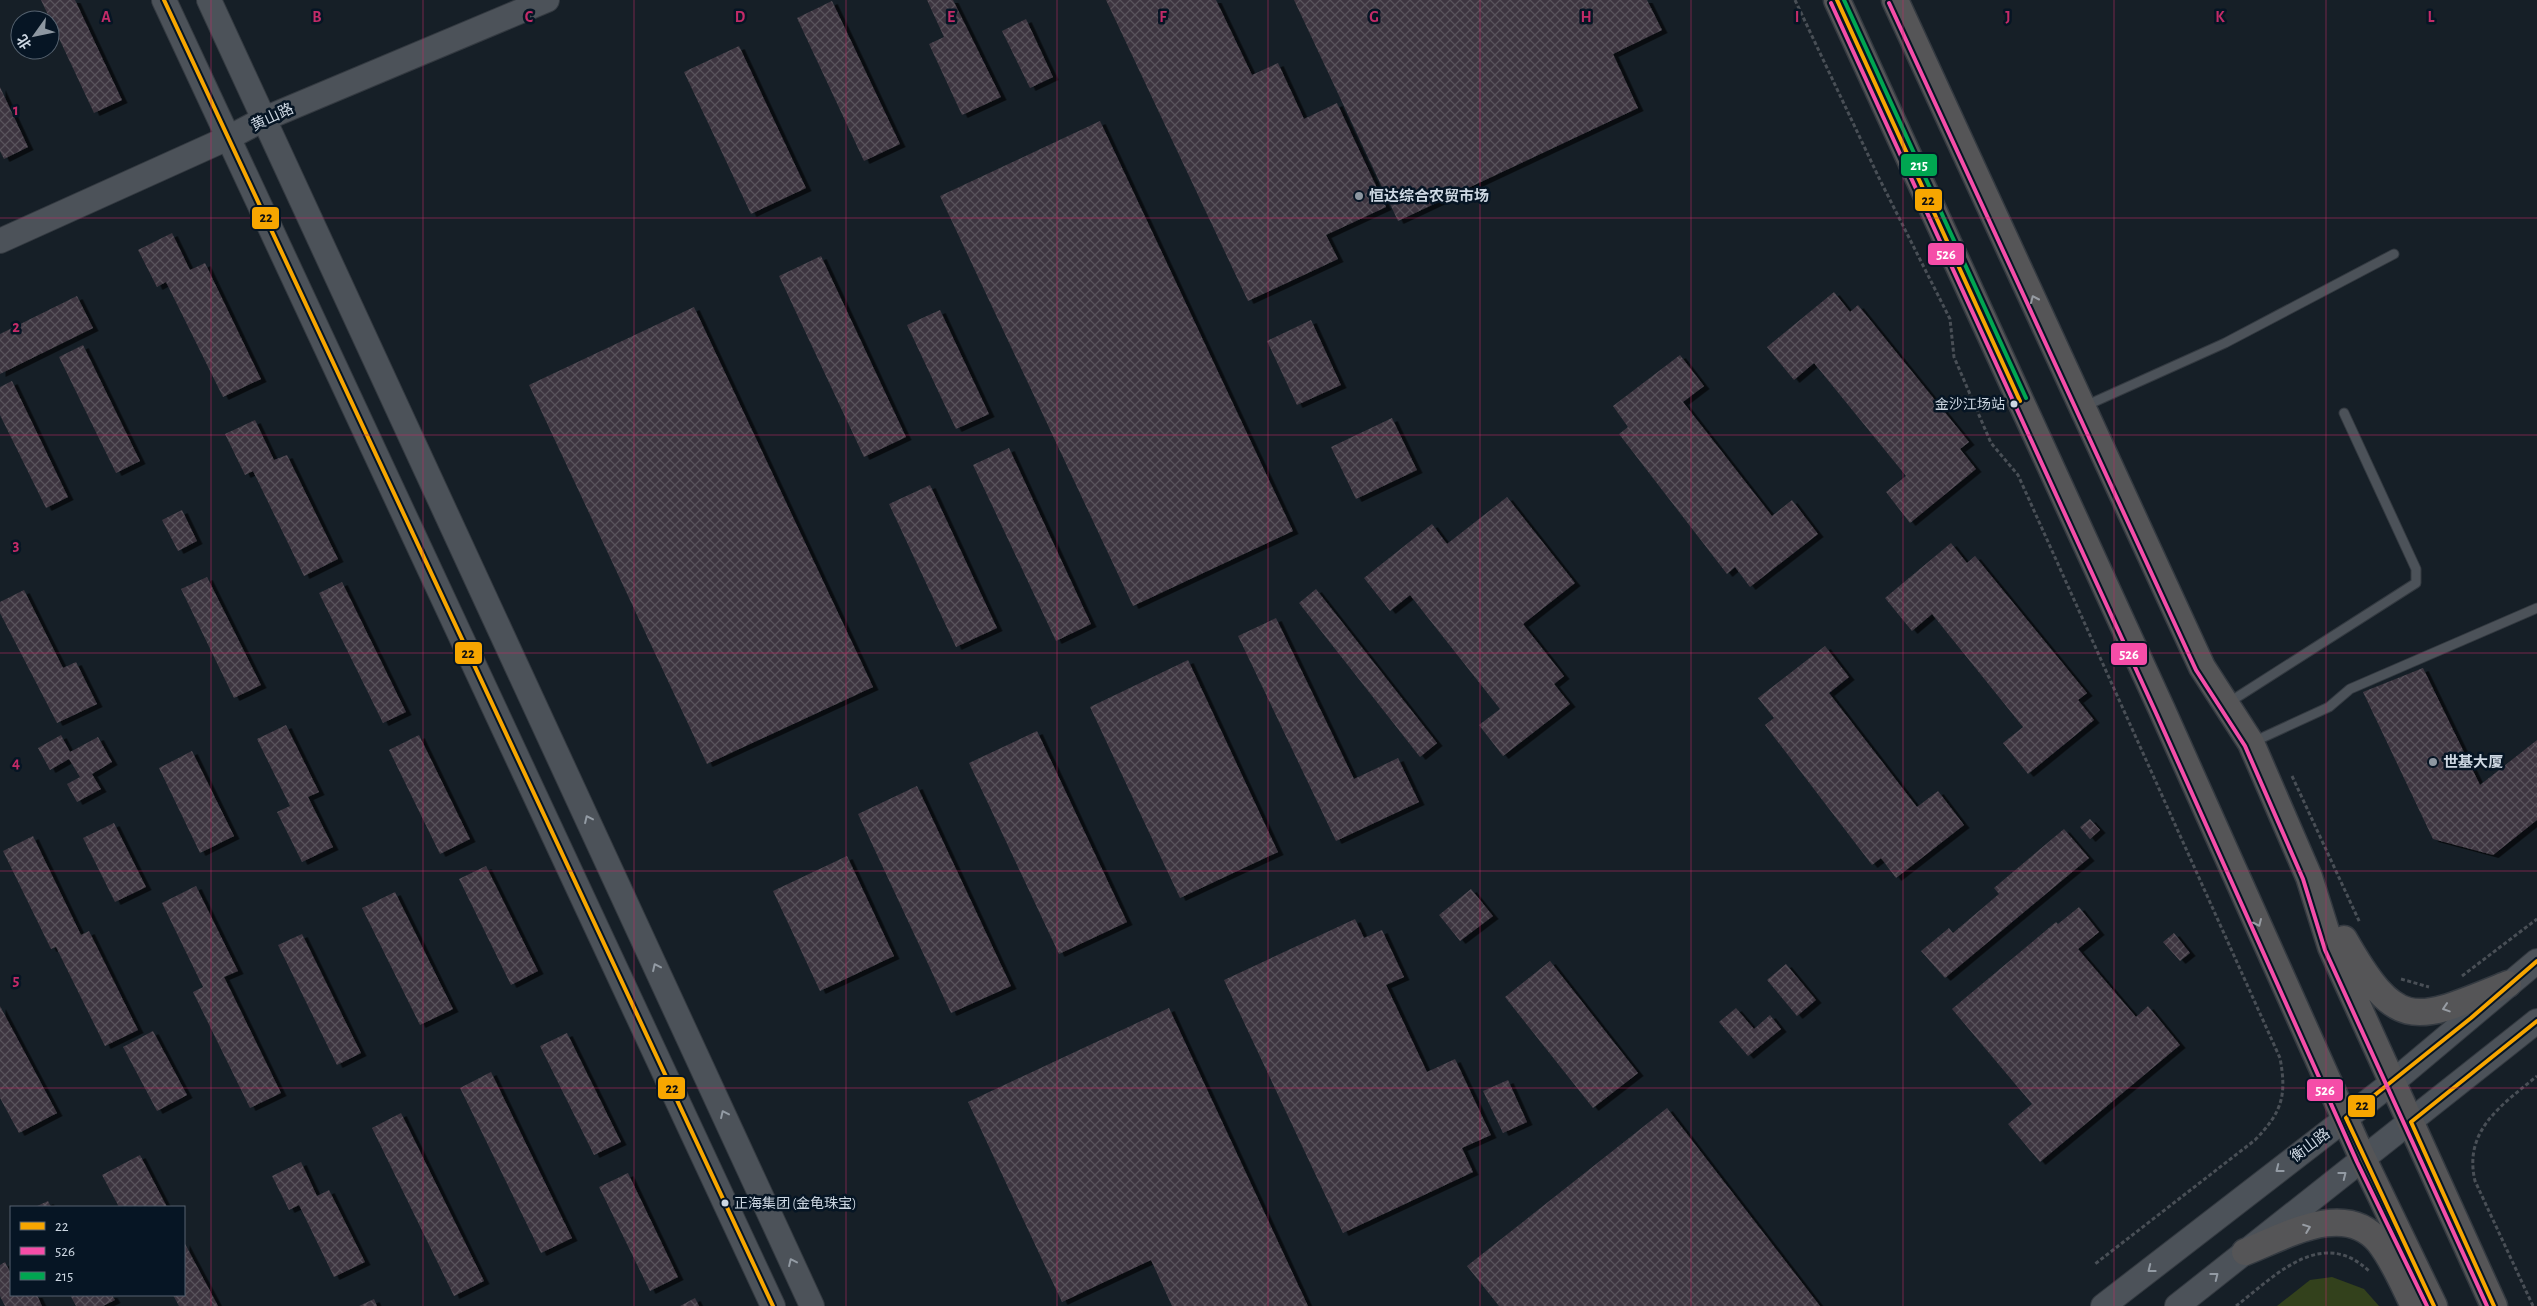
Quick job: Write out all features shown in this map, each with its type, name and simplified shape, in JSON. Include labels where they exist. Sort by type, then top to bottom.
[{"type":"main road","points":[[164,0],[773,1306]]},
{"type":"main road","points":[[209,0],[812,1306]]},
{"type":"main road","name":"黄山路","points":[[0,241],[228,138],[264,119],[547,0]]},
{"type":"main road","points":[[1837,0],[2162,710],[2364,1158],[2434,1306]]},
{"type":"main road","points":[[1895,0],[2202,667],[2251,743],[2309,877],[2331,947],[2494,1306]]},
{"type":"main road","points":[[2309,877],[2362,971],[2388,1002],[2402,1010],[2412,1012],[2436,1011],[2508,984]]},
{"type":"main road","name":"衡山路","points":[[2103,1306],[2393,1082],[2537,961]]},
{"type":"main road","points":[[2177,1306],[2412,1122],[2537,1021]]},
{"type":"main road","points":[[2245,1252],[2314,1225],[2342,1222],[2358,1226],[2378,1240],[2392,1261],[2414,1306]]},
{"type":"lane","points":[[2082,407],[2225,343],[2394,254]]},
{"type":"lane","points":[[2226,704],[2416,583],[2416,569],[2344,413]]},
{"type":"lane","points":[[2251,743],[2329,707],[2350,689],[2537,608]]},
{"type":"path","points":[[1795,0],[1879,178],[1950,319],[1954,357],[1991,443],[2018,475],[2280,1058],[2284,1080],[2281,1107],[2272,1122],[2255,1140],[2096,1264]]},
{"type":"path","points":[[2289,769],[2364,929]]},
{"type":"path","points":[[2456,981],[2537,919]]},
{"type":"path","points":[[2397,976],[2432,987]]},
{"type":"path","points":[[2533,1306],[2475,1181],[2472,1168],[2477,1136],[2494,1111],[2537,1076]]},
{"type":"path","points":[[2236,1306],[2286,1267],[2307,1255],[2324,1252],[2346,1256],[2363,1265],[2376,1277]]},
{"type":"green space","points":[[2332,1277],[2364,1289],[2379,1306],[2277,1306],[2310,1280]]},
{"type":"building","points":[[41,0],[75,0],[122,100],[94,113],[60,41],[60,10],[46,10]]},
{"type":"building","points":[[927,0],[953,0],[1001,97],[962,115],[929,44],[944,37]]},
{"type":"building","points":[[1106,0],[1216,0],[1252,75],[1278,63],[1304,119],[1337,103],[1386,207],[1326,235],[1338,259],[1248,301]]},
{"type":"building","points":[[1294,0],[1647,0],[1662,30],[1613,54],[1638,108],[1398,221]]},
{"type":"building","points":[[832,1],[900,144],[864,161],[797,18]]},
{"type":"building","points":[[1026,19],[1053,77],[1030,88],[1002,31]]},
{"type":"building","points":[[739,46],[806,188],[751,214],[684,72]]},
{"type":"building","points":[[0,87],[28,147],[4,159],[0,151]]},
{"type":"building","points":[[1100,121],[1293,531],[1133,606],[940,196]]},
{"type":"building","points":[[172,233],[190,270],[205,263],[261,379],[223,397],[166,282],[157,287],[138,250]]},
{"type":"building","points":[[821,256],[906,437],[864,457],[779,276]]},
{"type":"building","points":[[1834,292],[1850,312],[1858,305],[1969,442],[1960,449],[1976,469],[1910,523],[1886,492],[1906,476],[1814,363],[1794,380],[1767,347]]},
{"type":"building","points":[[77,296],[93,328],[0,374],[0,334]]},
{"type":"building","points":[[694,307],[873,687],[707,764],[529,385]]},
{"type":"building","points":[[940,310],[989,414],[956,429],[907,325]]},
{"type":"building","points":[[1311,320],[1341,385],[1297,405],[1267,341]]},
{"type":"building","points":[[83,345],[140,461],[116,473],[59,357]]},
{"type":"building","points":[[1680,355],[1704,386],[1683,402],[1772,516],[1792,500],[1818,534],[1750,587],[1735,567],[1727,574],[1619,434],[1628,427],[1613,406]]},
{"type":"building","points":[[12,381],[68,497],[46,508],[0,415],[0,387]]},
{"type":"building","points":[[1392,418],[1417,470],[1356,499],[1331,447]]},
{"type":"building","points":[[255,420],[274,460],[287,455],[338,559],[304,576],[253,471],[245,475],[225,434]]},
{"type":"building","points":[[1009,448],[1091,624],[1056,641],[973,465]]},
{"type":"building","points":[[930,485],[997,628],[956,647],[889,504]]},
{"type":"building","points":[[1507,497],[1575,583],[1523,624],[1564,676],[1554,684],[1570,704],[1503,756],[1479,725],[1500,709],[1410,595],[1390,611],[1364,578],[1432,524],[1447,544]]},
{"type":"building","points":[[182,510],[197,541],[178,551],[162,520]]},
{"type":"building","points":[[1951,543],[1967,563],[1975,556],[2087,693],[2078,700],[2094,720],[2028,774],[2003,743],[2023,727],[1932,614],[1912,631],[1885,598]]},
{"type":"building","points":[[207,577],[261,685],[234,698],[181,589]]},
{"type":"building","points":[[342,582],[406,712],[383,723],[319,593]]},
{"type":"building","points":[[1316,589],[1437,743],[1420,757],[1299,603]]},
{"type":"building","points":[[24,590],[63,668],[76,662],[97,704],[57,723],[0,613],[0,602]]},
{"type":"building","points":[[1276,618],[1354,779],[1398,758],[1419,802],[1336,841],[1238,636]]},
{"type":"building","points":[[1825,646],[1849,677],[1829,693],[1917,807],[1938,791],[1964,825],[1896,878],[1881,858],[1872,865],[1765,725],[1774,718],[1758,698]]},
{"type":"building","points":[[1188,660],[1278,852],[1180,898],[1090,707]]},
{"type":"building","name":"世基大厦","points":[[2423,668],[2480,785],[2537,740],[2537,820],[2493,855],[2433,839],[2363,692]]},
{"type":"building","points":[[286,725],[319,792],[308,797],[333,847],[302,862],[277,812],[290,806],[257,739]]},
{"type":"building","points":[[1037,731],[1127,922],[1059,954],[969,763]]},
{"type":"building","points":[[61,735],[70,752],[98,737],[112,762],[92,774],[101,789],[77,802],[67,784],[80,777],[69,759],[50,770],[38,748]]},
{"type":"building","points":[[419,735],[470,839],[440,854],[389,750]]},
{"type":"building","points":[[192,751],[234,836],[200,853],[159,768]]},
{"type":"building","points":[[917,786],[1011,986],[951,1013],[858,814]]},
{"type":"building","points":[[2090,819],[2100,830],[2090,839],[2080,827]]},
{"type":"building","points":[[114,823],[146,887],[115,902],[83,838]]},
{"type":"building","points":[[2064,829],[2089,858],[1945,978],[1921,951],[1949,928],[1953,933],[1999,894],[1994,888]]},
{"type":"building","points":[[33,836],[81,935],[89,931],[138,1030],[105,1046],[56,947],[51,949],[3,851]]},
{"type":"building","points":[[847,856],[894,956],[820,991],[773,891]]},
{"type":"building","points":[[486,866],[538,971],[511,985],[459,879]]},
{"type":"building","points":[[196,886],[238,971],[224,977],[281,1093],[250,1108],[193,992],[203,987],[162,903]]},
{"type":"building","points":[[1471,889],[1493,916],[1460,941],[1439,915]]},
{"type":"building","points":[[395,892],[453,1009],[420,1025],[362,908]]},
{"type":"building","points":[[2079,907],[2099,932],[2078,949],[2136,1017],[2148,1006],[2180,1045],[2040,1162],[2008,1124],[2032,1104],[1952,1009],[2056,922],[2058,924]]},
{"type":"building","points":[[1355,919],[1364,938],[1382,930],[1404,977],[1386,985],[1427,1072],[1455,1059],[1491,1135],[1462,1148],[1473,1172],[1343,1233],[1224,980]]},
{"type":"building","points":[[2174,933],[2190,953],[2180,961],[2163,942]]},
{"type":"building","points":[[302,934],[361,1053],[337,1065],[278,945]]},
{"type":"building","points":[[1550,961],[1638,1073],[1593,1108],[1505,997]]},
{"type":"building","points":[[1786,964],[1816,1000],[1797,1016],[1767,980]]},
{"type":"building","points":[[0,1006],[57,1113],[19,1133],[0,1098]]},
{"type":"building","points":[[1169,1008],[1308,1306],[1172,1306],[1151,1260],[1062,1302],[968,1102]]},
{"type":"building","points":[[1736,1008],[1754,1029],[1770,1015],[1781,1029],[1748,1056],[1719,1022]]},
{"type":"building","points":[[153,1031],[187,1095],[157,1111],[123,1047]]},
{"type":"building","points":[[567,1033],[621,1142],[594,1155],[540,1046]]},
{"type":"building","points":[[491,1072],[572,1238],[541,1253],[460,1088]]},
{"type":"building","points":[[1508,1080],[1527,1122],[1503,1133],[1483,1091]]},
{"type":"building","points":[[1667,1108],[1820,1306],[1499,1306],[1467,1266]]},
{"type":"building","points":[[401,1113],[484,1281],[454,1296],[372,1128]]},
{"type":"building","points":[[140,1155],[166,1206],[118,1206],[102,1175]]},
{"type":"building","points":[[301,1162],[317,1196],[329,1190],[365,1262],[334,1277],[299,1205],[289,1210],[272,1176]]},
{"type":"building","points":[[628,1173],[678,1277],[650,1291],[599,1187]]},
{"type":"building","points":[[48,1201],[50,1206],[37,1206]]},
{"type":"building","points":[[185,1244],[218,1306],[179,1306],[174,1296],[185,1296]]},
{"type":"building","points":[[5,1262],[10,1272],[10,1296],[37,1296],[42,1306],[5,1306],[0,1296],[0,1265]]},
{"type":"building","points":[[71,1296],[113,1296],[115,1300],[103,1306],[76,1306]]},
{"type":"building","points":[[695,1298],[699,1306],[680,1306]]},
{"type":"building","points":[[374,1299],[377,1306],[359,1306]]},
{"type":"transit line","name":"22","points":[[164,0],[773,1306]]},
{"type":"transit line","name":"22","points":[[1837,0],[2020,401]]},
{"type":"transit line","name":"215","points":[[1844,0],[2026,398]]},
{"type":"transit line","name":"526","points":[[1831,3],[2156,713],[2357,1162],[2427,1306]]},
{"type":"transit line","name":"526","points":[[1889,3],[2196,670],[2245,746],[2303,879],[2325,950],[2487,1306]]},
{"type":"transit line","name":"22","points":[[2434,1306],[2346,1118],[2471,1018],[2537,961]]},
{"type":"transit line","name":"22","points":[[2494,1306],[2411,1122],[2537,1021]]},
{"type":"place","name":"恒达综合农贸市场","points":[[1359,196]]},
{"type":"place","name":"金沙江场站","points":[[2014,404]]},
{"type":"place","name":"世基大厦","points":[[2433,762]]},
{"type":"place","name":"正海集团 (金龟珠宝)","points":[[725,1203]]}]
